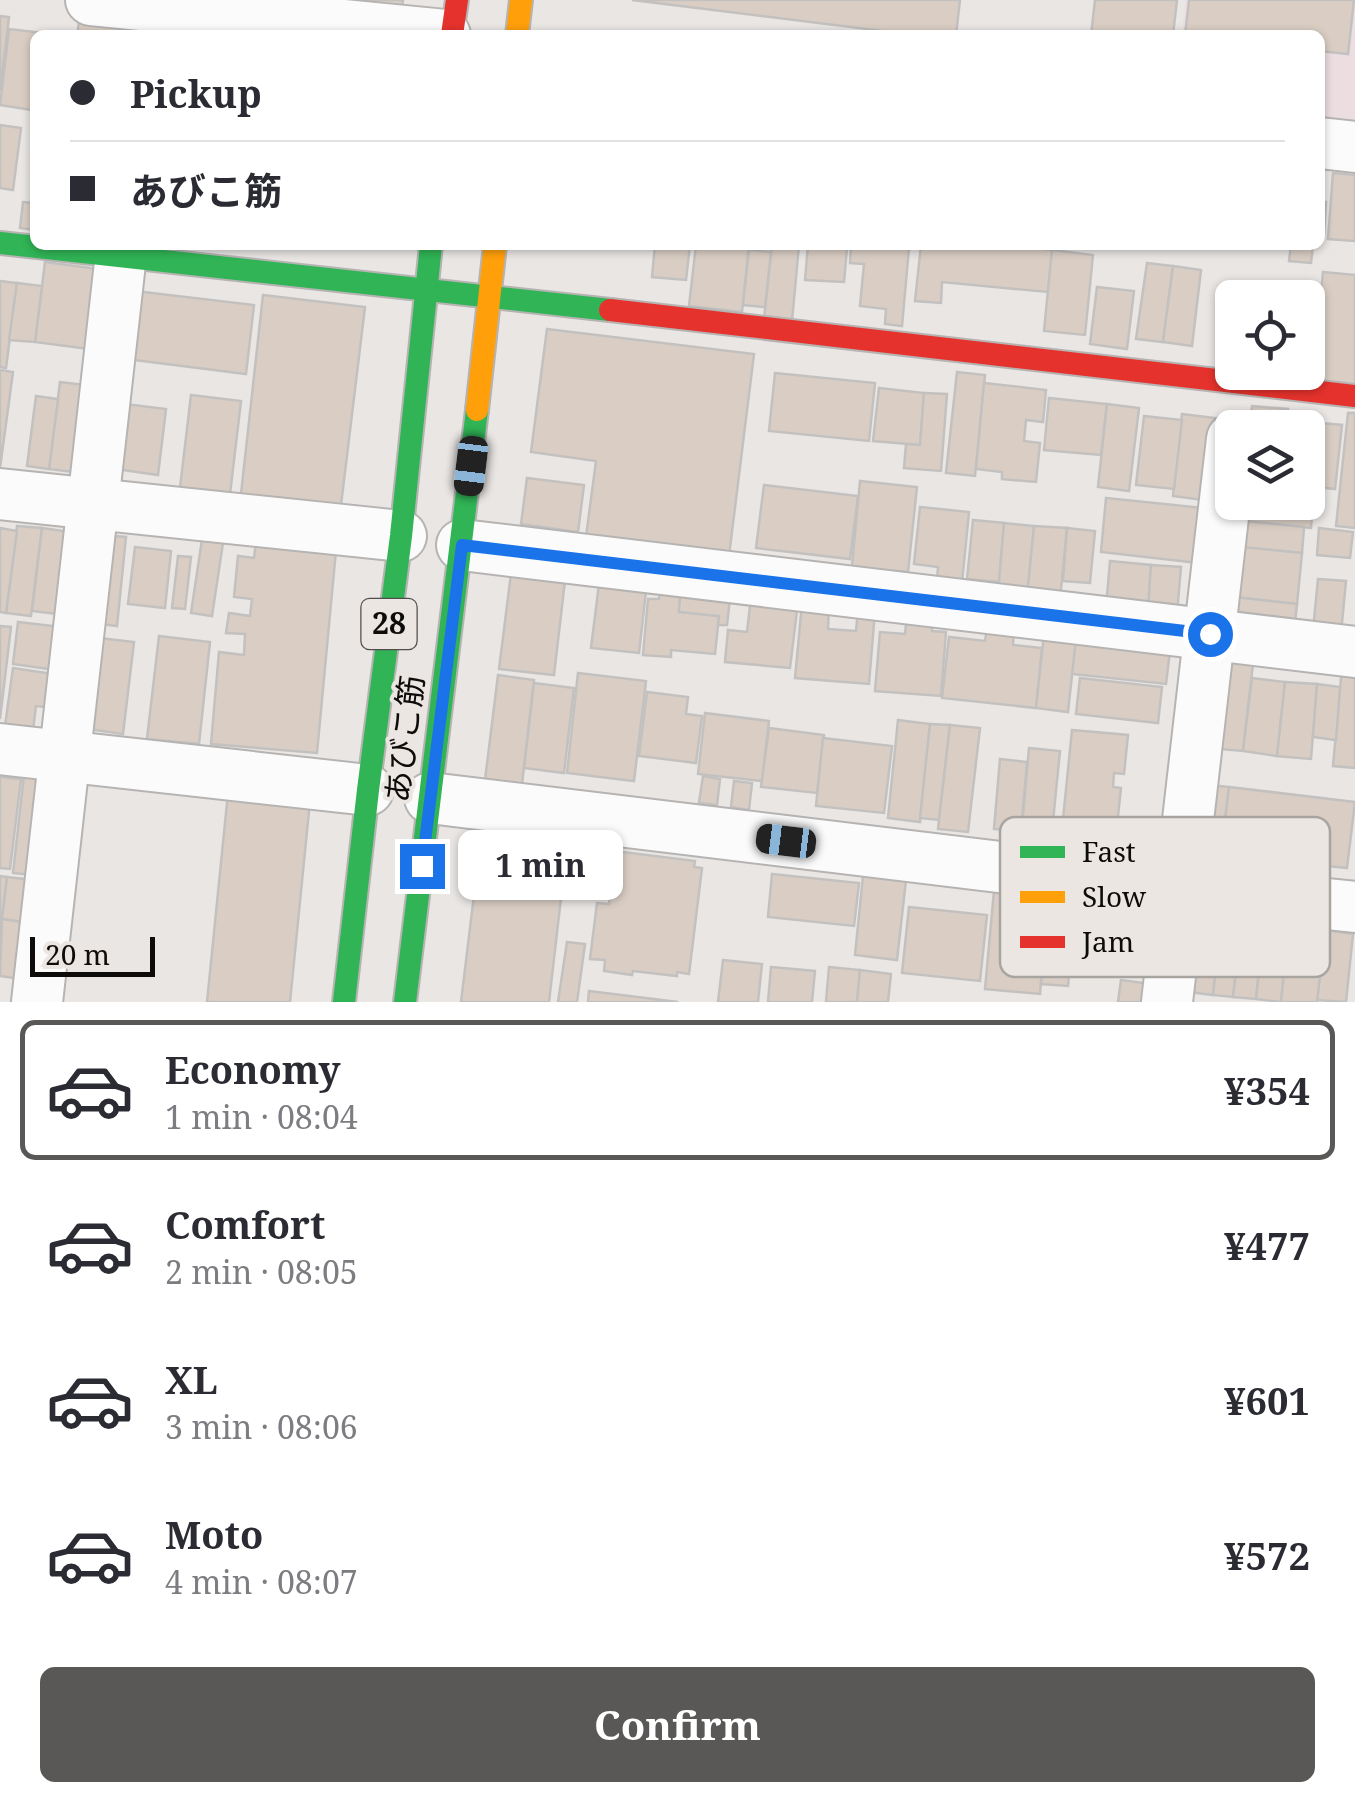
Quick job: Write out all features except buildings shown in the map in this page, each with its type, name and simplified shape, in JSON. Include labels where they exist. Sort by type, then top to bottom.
[{"type":"main road","points":[[453,30],[457,0]]},
{"type":"main road","points":[[518,30],[521,0]]},
{"type":"main road","points":[[0,244],[30,246]]},
{"type":"main road","points":[[92,250],[490,296],[1237,405],[1355,396]]},
{"type":"main road","name":"あびこ筋","points":[[344,1002],[401,536],[430,250]]},
{"type":"main road","name":"あびこ筋","points":[[405,1002],[495,250]]},
{"type":"street","points":[[91,0],[150,14],[374,30]]},
{"type":"street","points":[[1325,144],[1355,147]]},
{"type":"street","points":[[37,1002],[122,252]]},
{"type":"street","points":[[0,494],[401,536]]},
{"type":"street","points":[[1189,817],[1223,520]]},
{"type":"street","points":[[462,545],[1355,652]]},
{"type":"street","points":[[0,749],[368,790]]},
{"type":"street","points":[[430,798],[1000,867]]},
{"type":"street","points":[[1330,905],[1355,908]]},
{"type":"street","points":[[1167,1002],[1170,977]]},
{"type":"shaded area","points":[[1186,0],[1355,0],[1355,133],[1325,130],[1325,30],[1183,30]]},
{"type":"traffic: fast","points":[[0,243],[30,246]]},
{"type":"traffic: fast","points":[[64,250],[610,310]]},
{"type":"traffic: fast","points":[[344,1002],[401,536],[430,250]]},
{"type":"traffic: fast","points":[[405,1002],[477,410]]},
{"type":"traffic: slow","points":[[518,30],[521,0]]},
{"type":"traffic: slow","points":[[477,410],[494,250]]},
{"type":"traffic: jam","points":[[453,30],[457,0]]},
{"type":"traffic: jam","points":[[610,310],[1355,396]]},
{"type":"route","points":[[422,866],[462,545],[1210,634]]}]
